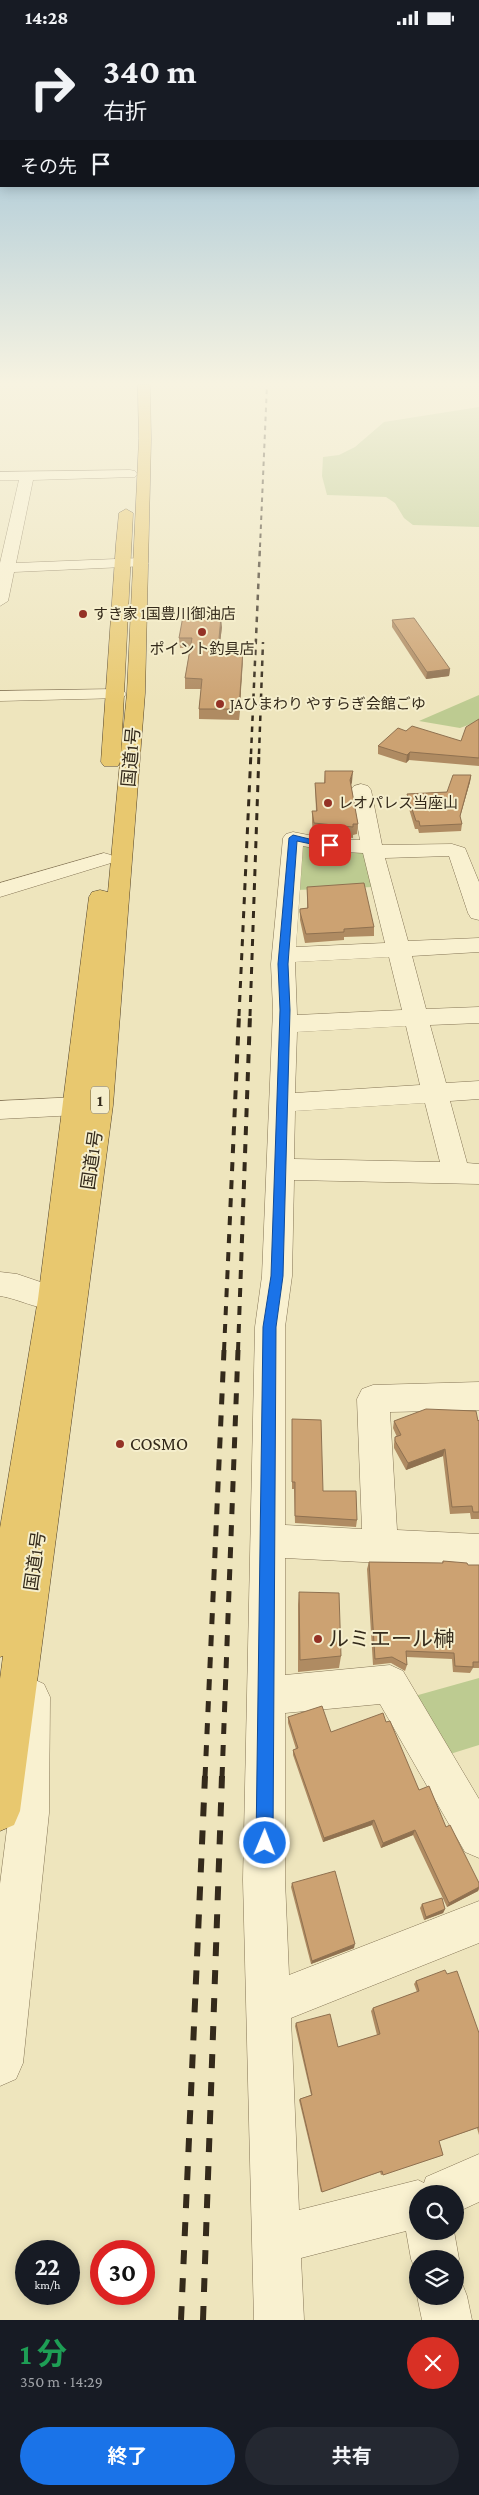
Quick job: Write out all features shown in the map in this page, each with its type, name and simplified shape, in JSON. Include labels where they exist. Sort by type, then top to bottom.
[{"type":"highway","name":"国道1号","points":[[0,1811],[100,1105],[136,693],[130,492]]},
{"type":"highway","name":"国道1号","points":[[0,1639],[9,1523],[53,1299],[77,1106],[104,859],[136,492]]},
{"type":"street","points":[[0,601],[4,568],[23,492]]},
{"type":"street","points":[[4,568],[131,563]]},
{"type":"street","points":[[0,696],[117,694]]},
{"type":"street","points":[[281,1169],[467,1173],[436,1093],[372,849],[361,790]]},
{"type":"street","points":[[279,2320],[278,2240],[264,1880],[270,1327],[277,1276],[281,1169],[284,955],[293,838],[330,845],[372,849],[452,850],[458,852],[479,913]]},
{"type":"street","points":[[0,890],[104,859]]},
{"type":"street","points":[[284,955],[479,945]]},
{"type":"street","points":[[284,1024],[479,1015]]},
{"type":"street","points":[[282,1103],[479,1090]]},
{"type":"street","points":[[0,1110],[77,1106]]},
{"type":"street","points":[[0,1284],[17,1286],[53,1299]]},
{"type":"street","points":[[380,1546],[373,1399],[479,1396]]},
{"type":"street","points":[[268,1541],[479,1551]]},
{"type":"street","points":[[0,2063],[29,1813],[34,1573]]},
{"type":"street","points":[[266,1696],[390,1685],[479,1838]]},
{"type":"street","points":[[269,2005],[479,1922]]},
{"type":"street","points":[[463,2185],[479,2178]]},
{"type":"street","points":[[278,2240],[409,2206]]},
{"type":"street","points":[[444,2305],[447,2320]]},
{"type":"green space","points":[[326,492],[479,492],[479,527],[413,525],[404,518],[395,503],[386,497],[327,495]]},
{"type":"green space","points":[[479,695],[479,721],[460,728],[419,721]]},
{"type":"green space","points":[[300,841],[363,849],[373,887],[296,890]]},
{"type":"green space","points":[[479,1678],[479,1745],[450,1754],[404,1699]]},
{"type":"building","points":[[183,616],[221,617],[218,649],[243,649],[239,709],[199,709],[202,679],[185,678],[192,638],[179,638]]},
{"type":"building","points":[[414,618],[450,669],[427,672],[392,620]]},
{"type":"building","points":[[479,719],[479,758],[410,752],[407,755],[378,746],[398,728],[406,731],[412,726],[461,741],[466,727]]},
{"type":"building","points":[[325,771],[353,771],[350,780],[358,824],[353,824],[353,827],[314,823],[312,811],[317,811],[315,783],[325,783]]},
{"type":"building","points":[[453,775],[471,775],[460,816],[462,824],[420,826],[419,821],[416,821],[407,794],[447,792]]},
{"type":"building","points":[[364,883],[374,927],[344,929],[344,932],[306,934],[300,909],[308,908],[307,887]]},
{"type":"building","points":[[426,1409],[476,1411],[479,1420],[479,1512],[473,1512],[472,1506],[452,1507],[445,1449],[408,1463],[395,1441],[395,1437],[401,1435],[394,1421]]},
{"type":"building","points":[[292,1419],[321,1420],[323,1491],[356,1491],[357,1520],[295,1516],[295,1482],[292,1482]]},
{"type":"building","points":[[443,1561],[479,1565],[479,1662],[473,1662],[473,1667],[455,1666],[454,1653],[406,1651],[407,1665],[392,1657],[375,1659],[369,1562],[443,1563]]},
{"type":"building","name":"ルミエール榊","points":[[299,1592],[339,1593],[341,1656],[300,1660]]},
{"type":"building","points":[[322,1706],[331,1732],[383,1713],[386,1722],[390,1721],[419,1790],[429,1786],[446,1827],[450,1825],[479,1883],[479,1887],[449,1903],[415,1830],[383,1843],[374,1820],[324,1838],[293,1750],[298,1748],[288,1717]]},
{"type":"building","points":[[335,1871],[355,1944],[312,1961],[292,1883]]},
{"type":"building","points":[[442,1898],[445,1909],[426,1917],[422,1904]]},
{"type":"building","points":[[445,1970],[447,1974],[457,1971],[479,2033],[479,2127],[439,2141],[443,2155],[383,2175],[382,2171],[322,2192],[300,2099],[312,2095],[296,2023],[330,2014],[338,2047],[380,2034],[373,2008],[419,1991],[416,1981]]},
{"type":"railway","points":[[260,547],[262,492]]},
{"type":"railway","points":[[251,754],[260,546]]},
{"type":"railway","points":[[259,754],[263,642]]},
{"type":"railway","points":[[239,1016],[251,752]]},
{"type":"railway","points":[[250,1016],[259,752]]},
{"type":"railway","points":[[224,1351],[239,1015]]},
{"type":"railway","points":[[238,1351],[250,1015]]},
{"type":"railway","points":[[205,1778],[224,1350]]},
{"type":"railway","points":[[222,1778],[238,1350]]},
{"type":"railway","points":[[181,2320],[205,1776]]},
{"type":"railway","points":[[203,2320],[222,1776]]},
{"type":"place","name":"すき家 1国豊川御油店","points":[[83,614]]},
{"type":"place","name":"ポイント釣具店","points":[[202,632]]},
{"type":"place","name":"JAひまわり やすらぎ会館ごゆ","points":[[220,704]]},
{"type":"place","name":"レオパレス当座山","points":[[328,803]]},
{"type":"place","name":"COSMO","points":[[120,1444]]},
{"type":"place","name":"ルミエール榊","points":[[318,1639]]},
{"type":"route","points":[[265,1843],[270,1327],[277,1276],[280,1205],[285,1010],[283,964],[293,838],[330,845]]}]
